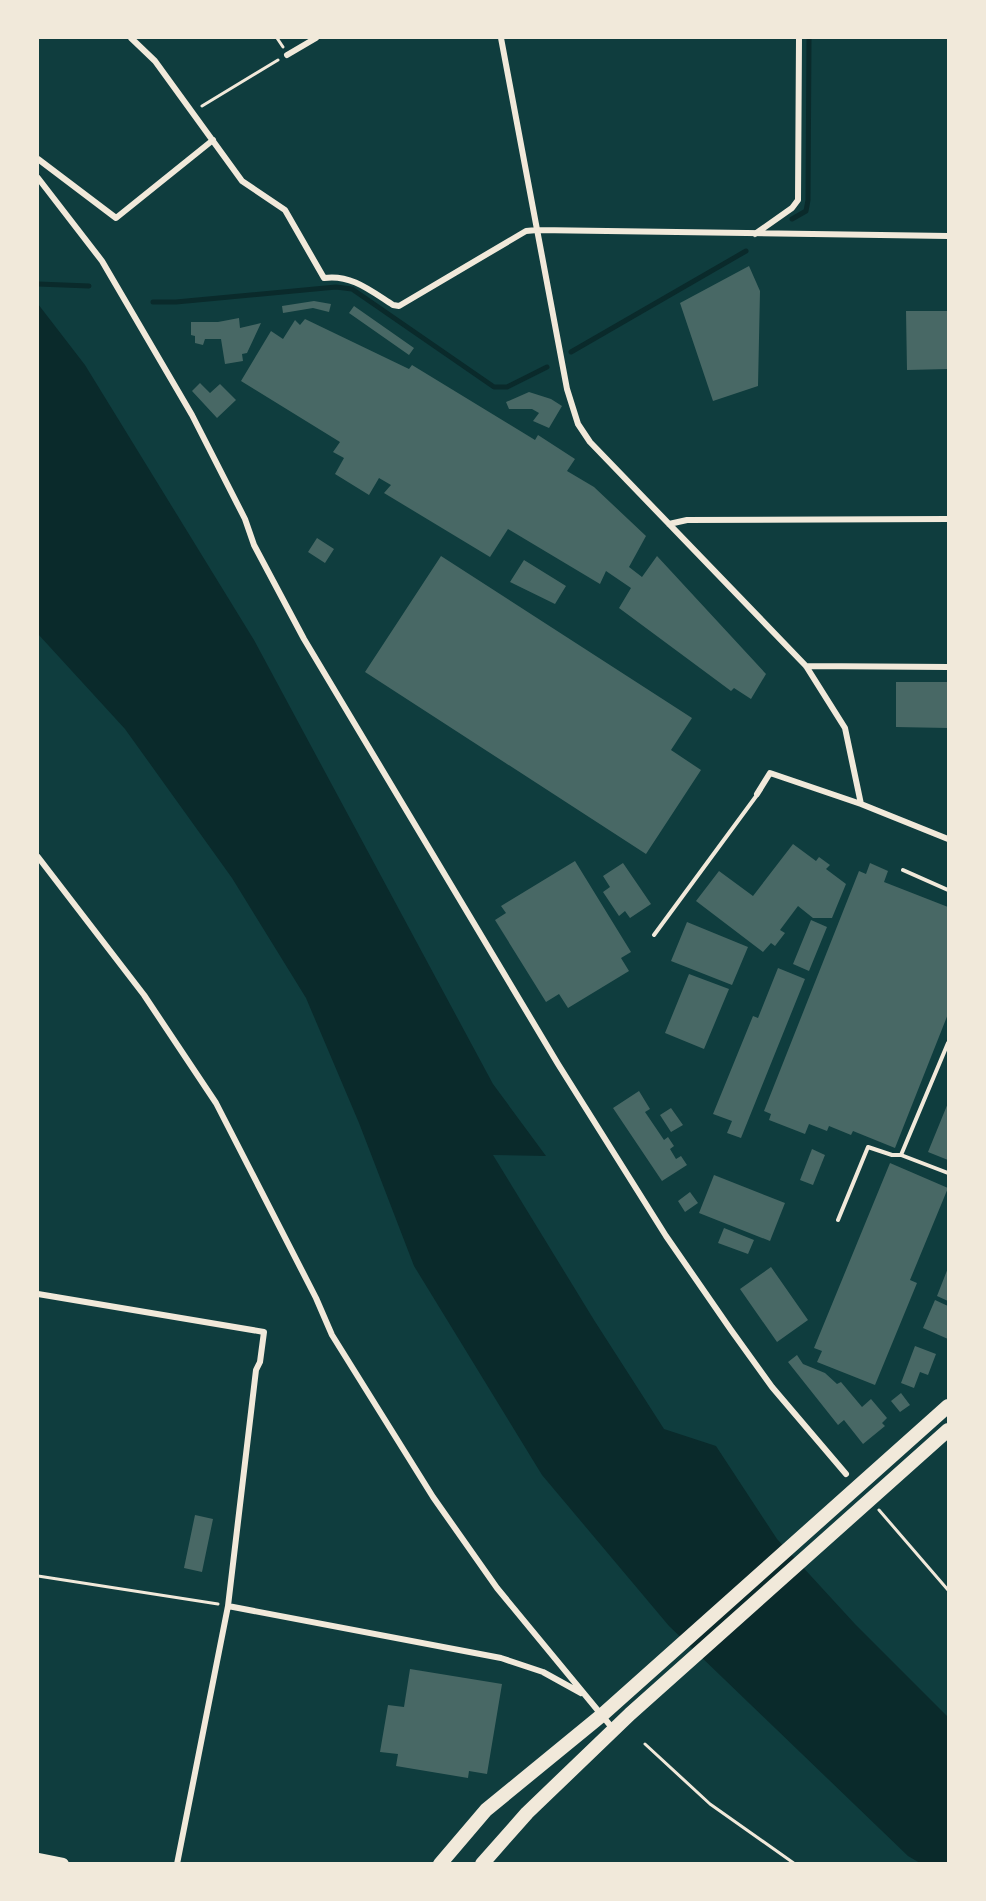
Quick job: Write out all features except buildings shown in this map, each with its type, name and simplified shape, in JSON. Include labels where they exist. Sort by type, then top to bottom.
[{"type":"highway","points":[[440,1863],[486,1810],[602,1715],[948,1406]]},
{"type":"highway","points":[[482,1863],[527,1813],[630,1714],[948,1430]]},
{"type":"main road","points":[[38,1859],[63,1863]]},
{"type":"street","points":[[131,38],[155,61],[242,181],[285,210],[324,278],[337,276],[358,283],[393,305],[399,306],[526,231],[948,236]]},
{"type":"street","points":[[287,55],[316,38]]},
{"type":"street","points":[[501,38],[567,389],[578,424],[590,442],[806,666],[845,728],[861,804]]},
{"type":"street","points":[[754,234],[792,208],[798,200],[799,38]]},
{"type":"street","points":[[38,159],[116,218],[213,140]]},
{"type":"street","points":[[38,178],[102,261],[192,415],[245,519],[254,545],[304,639],[558,1064],[666,1236],[731,1330],[772,1387],[846,1474]]},
{"type":"street","points":[[669,524],[687,520],[948,519]]},
{"type":"street","points":[[806,666],[948,667]]},
{"type":"street","points":[[757,794],[770,773],[861,804],[948,839]]},
{"type":"street","points":[[38,856],[144,995],[216,1103],[316,1298],[332,1335],[433,1497],[497,1588],[615,1730]]},
{"type":"street","points":[[38,1293],[264,1332],[260,1362],[256,1370],[228,1606],[177,1863]]},
{"type":"street","points":[[228,1606],[501,1658],[543,1672],[585,1695]]},
{"type":"lane","points":[[654,935],[757,794]]},
{"type":"lane","points":[[903,870],[948,890]]},
{"type":"lane","points":[[901,1155],[948,1043]]},
{"type":"lane","points":[[838,1220],[868,1147],[892,1155],[901,1155],[948,1173]]},
{"type":"path","points":[[192,111],[287,55]]},
{"type":"path","points":[[869,1502],[948,1590]]},
{"type":"path","points":[[38,1575],[228,1606]]},
{"type":"path","points":[[645,1744],[710,1804],[795,1863]]},
{"type":"water","points":[[38,304],[85,365],[254,640],[493,1084],[546,1156],[493,1155],[664,1429],[716,1446],[777,1539],[855,1624],[948,1717],[948,1863],[920,1863],[908,1856],[669,1626],[542,1475],[414,1266],[359,1123],[306,998],[232,878],[125,729],[38,634]]},
{"type":"waterway","points":[[792,219],[806,211],[808,200],[809,38]]},
{"type":"waterway","points":[[571,352],[746,251]]},
{"type":"waterway","points":[[38,284],[89,286]]},
{"type":"waterway","points":[[153,302],[176,302],[336,287],[352,289],[494,387],[507,387],[547,367]]}]
